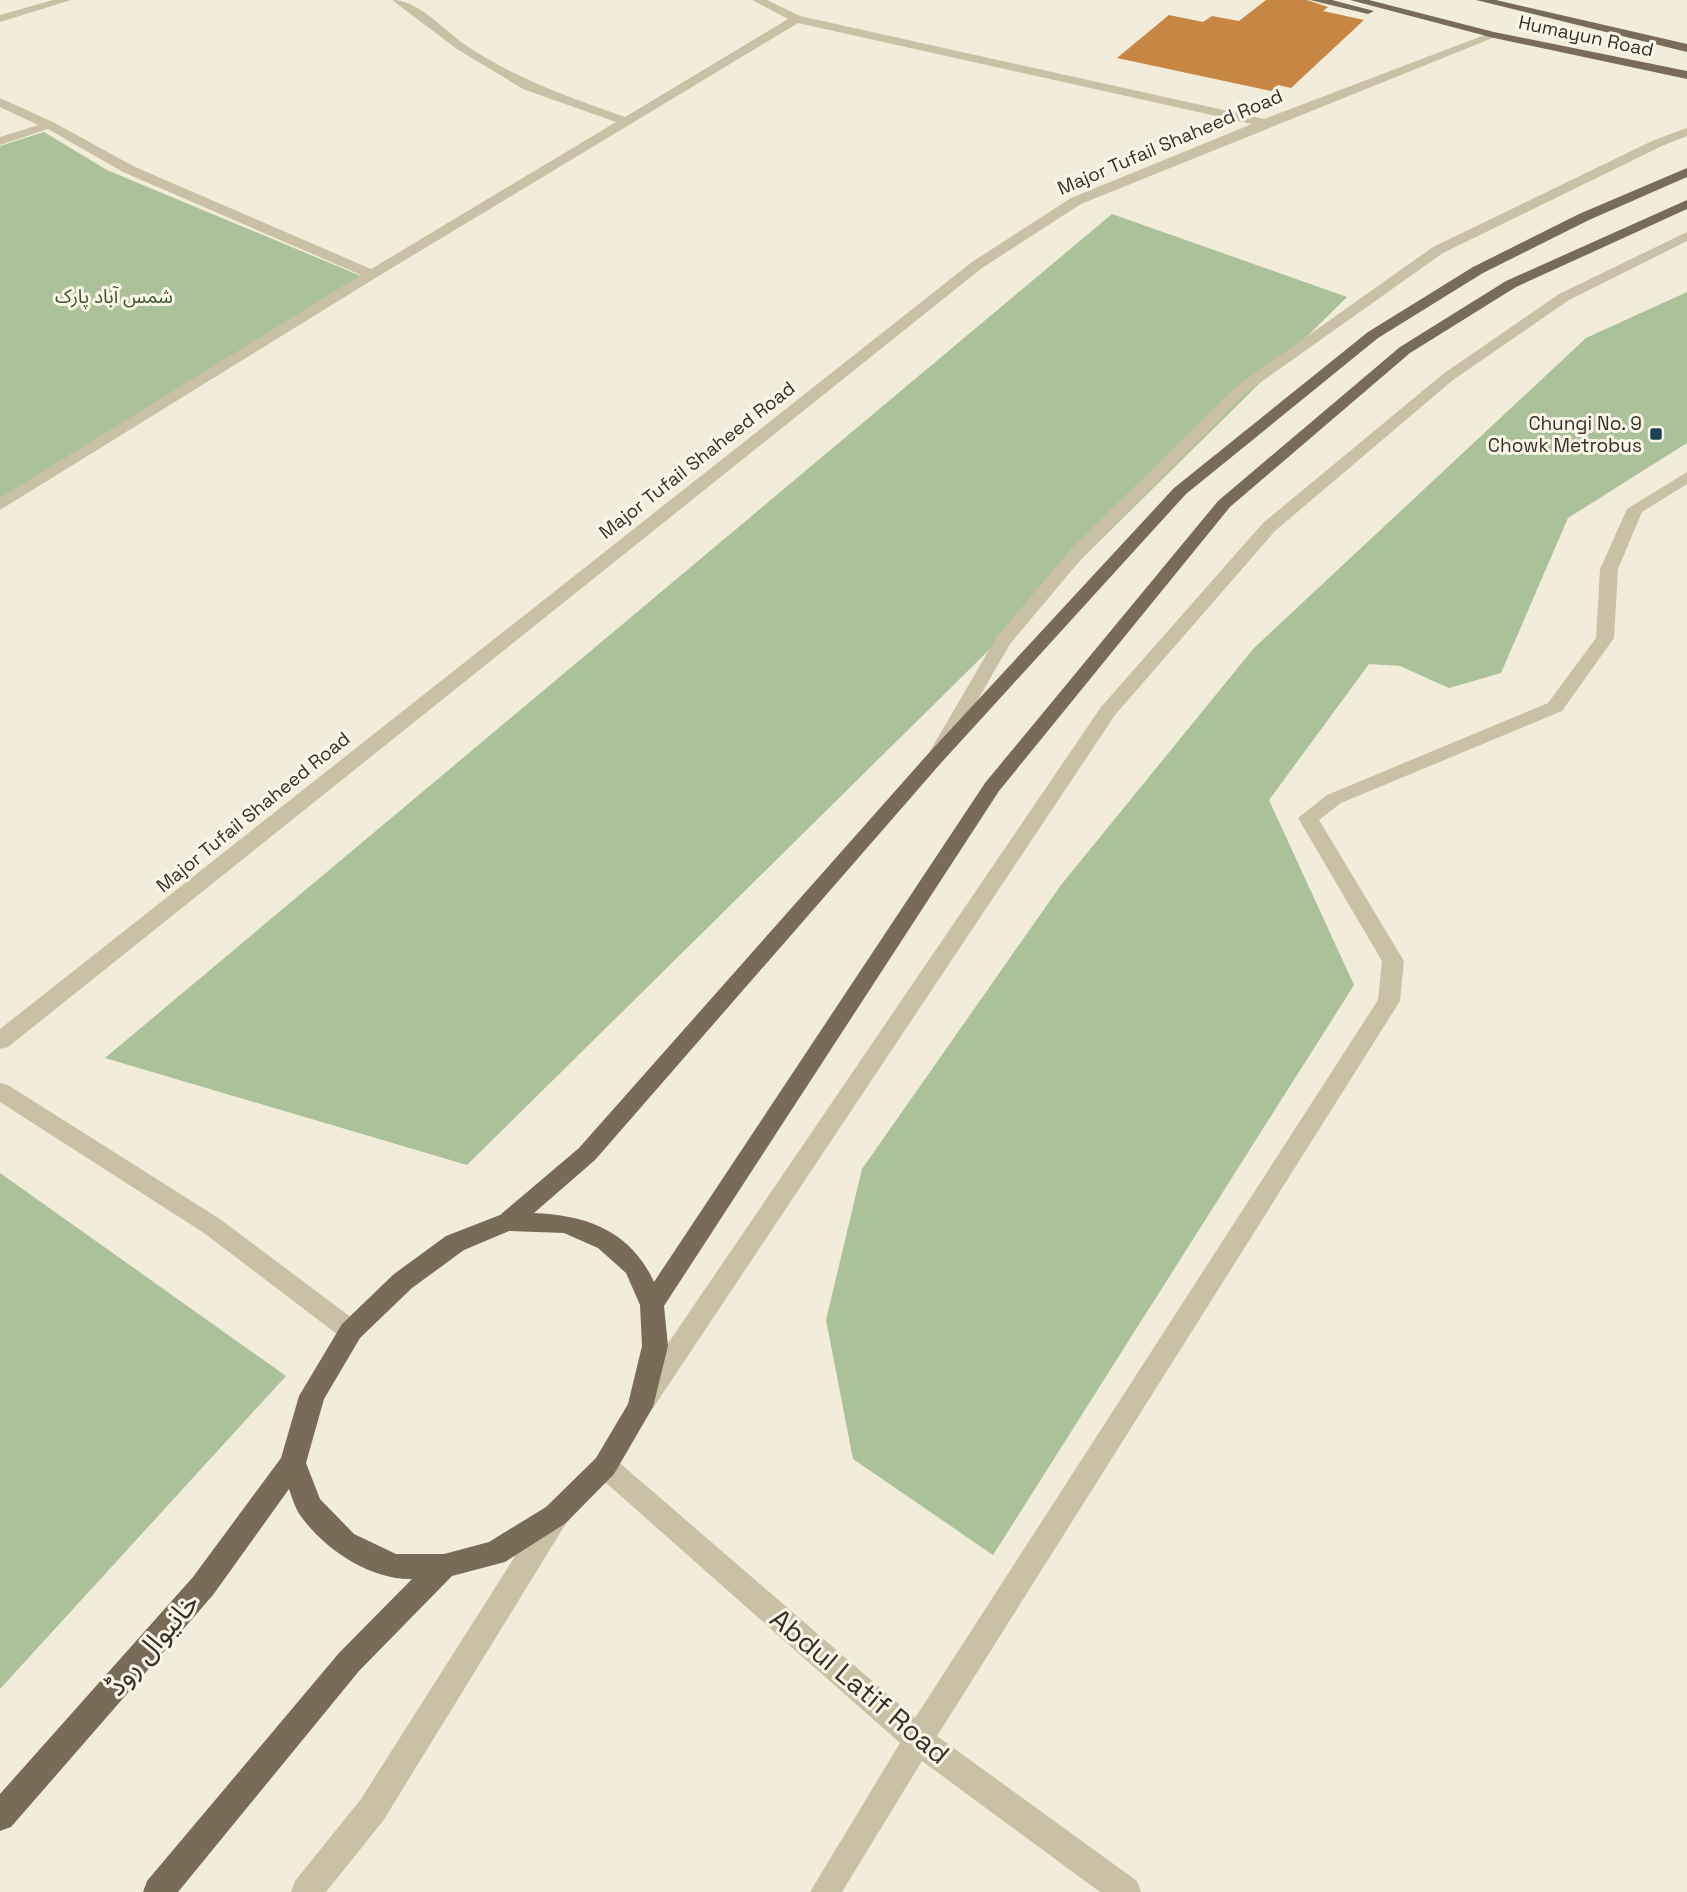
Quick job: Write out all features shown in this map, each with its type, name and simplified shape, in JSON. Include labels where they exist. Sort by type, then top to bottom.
[{"type":"main road","points":[[1316,0],[1493,35]]},
{"type":"main road","name":"Humayun Road","points":[[1356,0],[1493,35],[1687,75]]},
{"type":"main road","name":"Humayun Road","points":[[1482,0],[1687,48]]},
{"type":"main road","points":[[508,1222],[566,1224],[607,1241],[635,1267],[652,1305],[655,1346],[640,1407],[604,1466],[556,1515],[495,1553],[444,1566],[394,1567],[344,1543],[309,1506],[293,1462],[312,1395],[351,1331],[403,1281],[455,1243],[508,1222],[587,1154],[934,759],[1180,491],[1373,335],[1478,270],[1584,217],[1687,172]]},
{"type":"main road","points":[[652,1305],[992,787],[1224,504],[1405,350],[1511,284],[1687,204]]},
{"type":"main road","name":"خانیوال روڈ","points":[[0,1816],[203,1586],[293,1462]]},
{"type":"main road","points":[[158,1892],[349,1662],[444,1566]]},
{"type":"street","points":[[0,19],[65,0]]},
{"type":"street","points":[[398,0],[461,47],[527,86],[625,121]]},
{"type":"street","points":[[758,0],[796,19],[1265,123]]},
{"type":"street","points":[[0,505],[372,274],[796,19]]},
{"type":"street","name":"Major Tufail Shaheed Road","points":[[0,1041],[977,265],[1076,201],[1265,123],[1493,35]]},
{"type":"street","points":[[0,102],[49,125],[128,169],[372,274]]},
{"type":"street","points":[[0,141],[49,125]]},
{"type":"street","points":[[934,759],[1010,632],[1077,553],[1241,388],[1438,250],[1658,143],[1687,132]]},
{"type":"street","points":[[640,1407],[1108,711],[1269,527],[1448,377],[1564,296],[1687,236]]},
{"type":"street","points":[[825,1892],[918,1740],[1389,1001],[1393,961],[1308,818],[1334,799],[1555,707],[1605,638],[1609,569],[1635,509],[1687,477]]},
{"type":"street","points":[[0,1091],[212,1226],[351,1331]]},
{"type":"street","name":"Abdul Latif Road","points":[[604,1466],[918,1740],[1126,1892]]},
{"type":"street","points":[[306,1892],[372,1810],[556,1515]]},
{"type":"green space","name":"شمس آباد پارک","points":[[44,132],[107,170],[361,276],[0,499],[0,146]]},
{"type":"green space","points":[[1112,214],[1347,297],[467,1165],[105,1058]]},
{"type":"green space","points":[[1687,292],[1687,443],[1568,518],[1501,673],[1449,688],[1400,666],[1369,664],[1269,800],[1354,985],[993,1555],[853,1459],[826,1320],[862,1169],[1061,885],[1254,648],[1586,338]]},
{"type":"green space","points":[[0,1173],[286,1376],[0,1689]]},
{"type":"building","points":[[1266,0],[1307,0],[1328,7],[1323,11],[1364,20],[1291,88],[1278,85],[1271,91],[1117,58],[1169,15],[1203,22],[1212,16],[1239,21]]},
{"type":"place","name":"Chungi No. 9 Chowk Metrobus","points":[[1656,434]]}]
